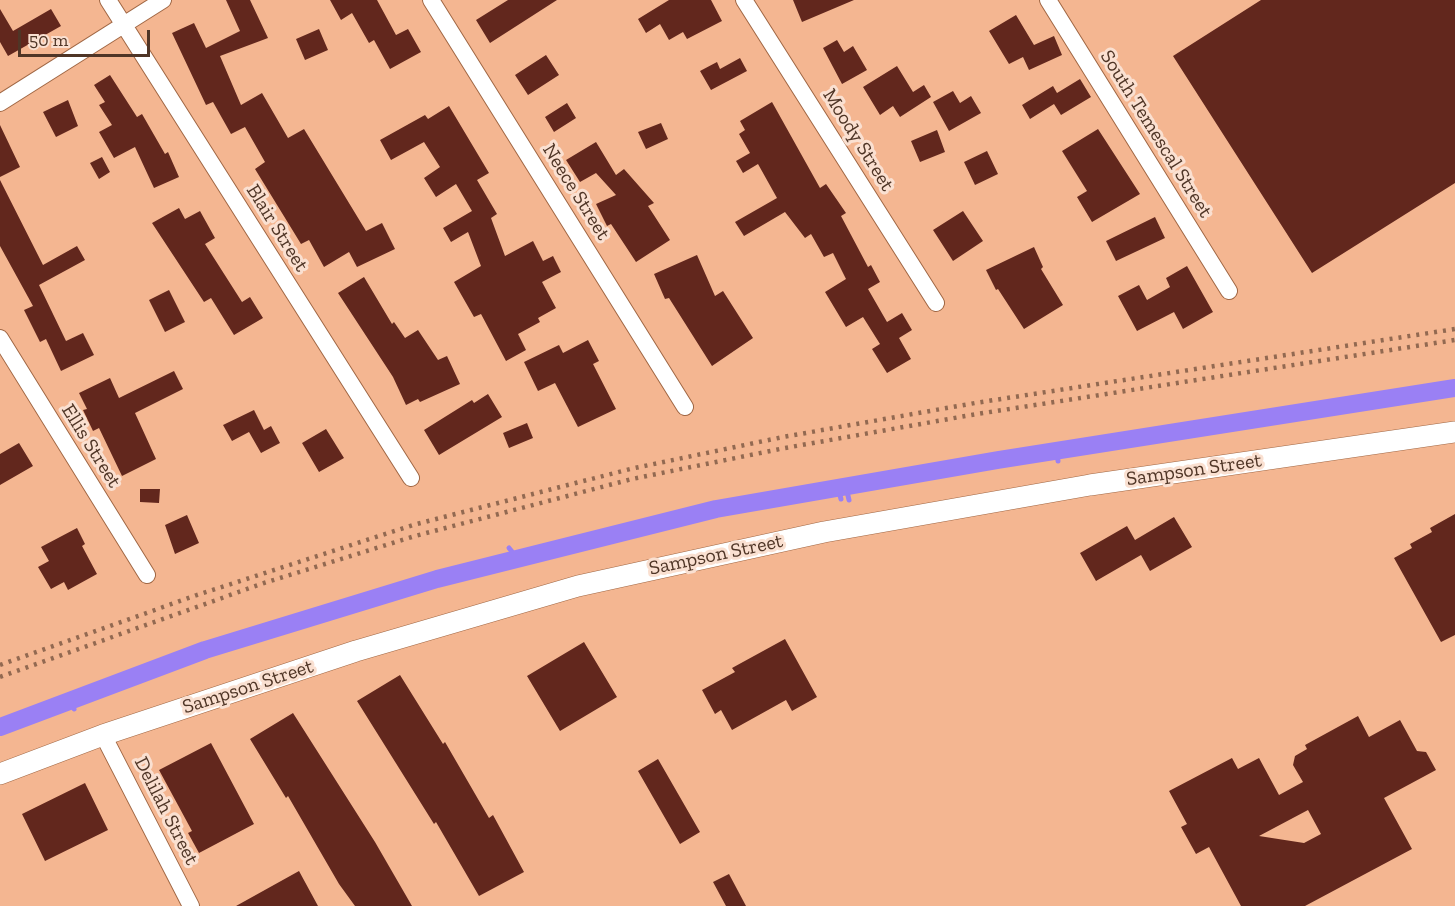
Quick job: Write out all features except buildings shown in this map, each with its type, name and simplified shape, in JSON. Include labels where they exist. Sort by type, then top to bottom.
[{"type":"street","name":"Blair Street","points":[[108,0],[411,478]]},
{"type":"street","points":[[0,103],[163,0]]},
{"type":"street","name":"Neece Street","points":[[431,0],[685,407]]},
{"type":"street","name":"Moody Street","points":[[744,0],[936,303]]},
{"type":"street","name":"South Temescal Street","points":[[1048,0],[1229,291]]},
{"type":"street","name":"Ellis Street","points":[[0,339],[147,575]]},
{"type":"street","name":"Sampson Street","points":[[0,774],[103,735],[357,651],[578,586],[868,524],[1090,485],[1455,432]]},
{"type":"street","name":"Delilah Street","points":[[103,735],[191,906]]},
{"type":"waterway","points":[[0,727],[205,650],[437,579],[716,509],[998,460],[1455,388]]},
{"type":"waterway","points":[[1057,451],[1058,461]]},
{"type":"waterway","points":[[846,487],[849,500]]},
{"type":"waterway","points":[[838,488],[841,499]]},
{"type":"waterway","points":[[509,548],[518,559]]},
{"type":"waterway","points":[[70,701],[74,709]]},
{"type":"railway","points":[[0,665],[197,595],[413,525],[630,469],[783,437],[975,403],[1455,329]]},
{"type":"railway","points":[[0,677],[264,583],[415,536],[632,479],[785,448],[977,414],[1455,340]]}]
